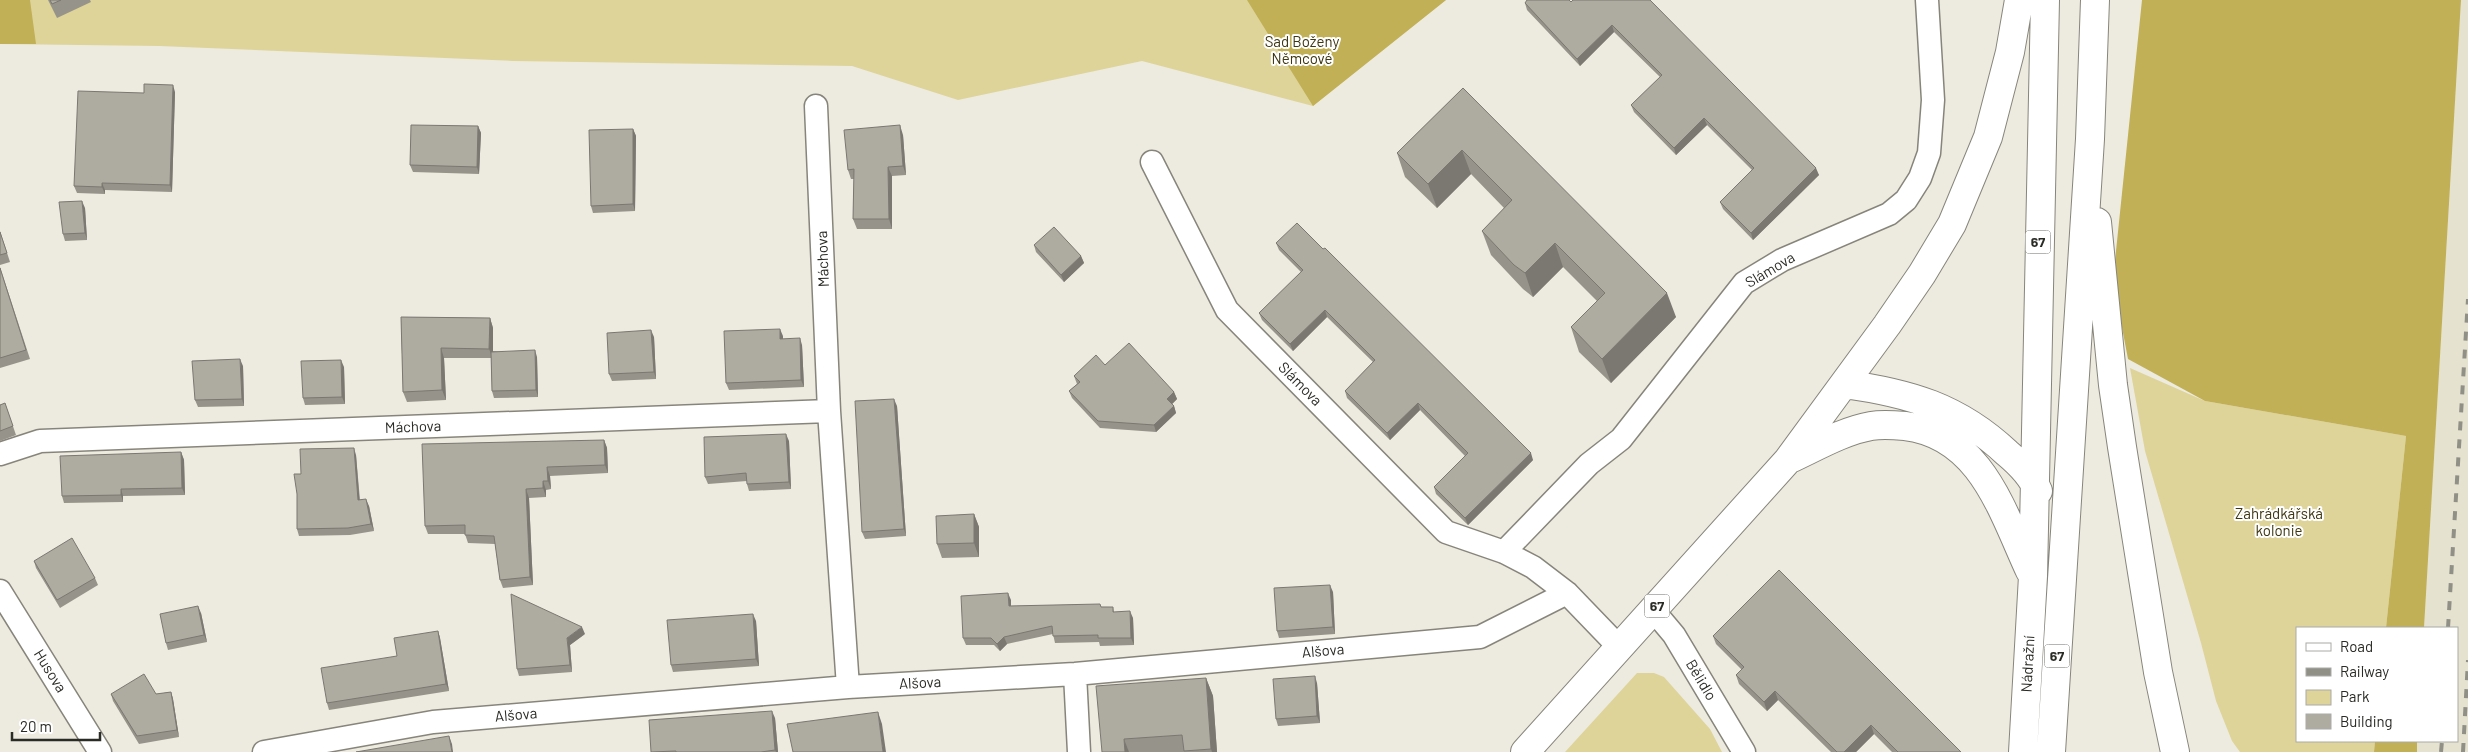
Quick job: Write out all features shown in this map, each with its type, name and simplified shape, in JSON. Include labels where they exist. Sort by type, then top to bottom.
[{"type":"main road","points":[[1788,460],[1922,274],[1952,224],[1988,137],[2010,52],[2019,0]]},
{"type":"main road","name":"67","points":[[2033,576],[2045,0]]},
{"type":"main road","name":"67","points":[[2051,752],[2090,139],[2095,0]]},
{"type":"main road","points":[[2090,139],[2113,385],[2158,672],[2175,752]]},
{"type":"main road","points":[[1844,384],[1890,390],[1936,406],[1968,422],[1993,440],[2035,483],[2063,561]]},
{"type":"main road","name":"67","points":[[1525,752],[1788,460],[1848,433],[1871,426],[1914,427],[1937,433],[1960,448],[1977,466],[1996,498],[2033,576]]},
{"type":"main road","name":"Nádražní","points":[[2023,752],[2033,576]]},
{"type":"street","name":"Slámova","points":[[1504,552],[1589,464],[1620,439],[1744,283],[1782,260],[1889,214],[1906,200],[1920,178],[1929,153],[1933,100],[1927,0]]},
{"type":"street","name":"Máchova","points":[[816,106],[829,411],[848,688]]},
{"type":"street","name":"Slámova","points":[[1152,162],[1227,310],[1446,532],[1504,552],[1533,567],[1566,593],[1619,647]]},
{"type":"street","name":"Máchova","points":[[0,454],[40,441],[829,411]]},
{"type":"street","name":"Husova","points":[[0,591],[100,752]]},
{"type":"street","name":"Alšova","points":[[264,752],[433,722],[848,688],[1075,674],[1480,637],[1566,593]]},
{"type":"street","name":"Bělidlo","points":[[1653,610],[1674,635],[1744,752]]},
{"type":"street","points":[[1075,674],[1079,752]]},
{"type":"shaded area","points":[[2461,0],[2468,0],[2468,752],[2417,752],[2417,742],[2458,742],[2458,627],[2424,627]]},
{"type":"green space","name":"Sad Boženy Němcové","points":[[0,0],[1446,0],[1313,106],[1142,61],[958,100],[852,66],[513,61],[159,46],[0,44]]},
{"type":"green space","points":[[0,0],[30,0],[36,44],[0,44]]},
{"type":"green space","points":[[1247,0],[1446,0],[1313,106]]},
{"type":"green space","points":[[2142,0],[2461,0],[2424,627],[2386,627],[2406,436],[2205,401],[2128,359],[2113,280]]},
{"type":"green space","name":"Zahrádkářská kolonie","points":[[2130,368],[2205,401],[2406,436],[2386,627],[2296,627],[2296,742],[2375,742],[2374,752],[2240,752],[2232,741],[2216,701],[2145,451]]},
{"type":"green space","points":[[1637,673],[1654,673],[1664,677],[1710,729],[1722,752],[1565,752]]},
{"type":"green space","points":[[2375,742],[2417,742],[2417,752],[2374,752]]},
{"type":"building","points":[[50,0],[61,0],[52,4]]},
{"type":"building","points":[[1527,0],[1569,0],[1571,2],[1573,0],[1650,0],[1816,168],[1751,233],[1720,202],[1754,168],[1704,118],[1674,148],[1631,105],[1662,75],[1612,25],[1577,59],[1525,3]]},
{"type":"building","points":[[144,84],[173,85],[170,185],[102,183],[102,187],[74,186],[78,91],[144,93]]},
{"type":"building","points":[[1463,88],[1667,293],[1602,359],[1571,327],[1605,293],[1555,243],[1525,273],[1514,265],[1482,231],[1512,200],[1462,150],[1428,184],[1397,153]]},
{"type":"building","points":[[411,125],[478,126],[477,167],[410,165]]},
{"type":"building","points":[[900,125],[903,166],[888,167],[889,219],[853,219],[854,169],[848,170],[844,130]]},
{"type":"building","points":[[633,129],[633,204],[591,206],[589,130]]},
{"type":"building","points":[[82,201],[85,233],[63,234],[59,202]]},
{"type":"building","points":[[1297,223],[1323,249],[1325,248],[1531,453],[1465,518],[1434,487],[1468,453],[1418,403],[1387,433],[1345,391],[1375,360],[1325,310],[1290,344],[1259,313],[1303,270],[1276,243]]},
{"type":"building","points":[[1054,227],[1081,256],[1061,275],[1034,245]]},
{"type":"building","points":[[0,232],[7,253],[0,255]]},
{"type":"building","points":[[0,268],[26,350],[0,358]]},
{"type":"building","points":[[401,317],[490,318],[489,349],[441,348],[442,390],[403,392]]},
{"type":"building","points":[[780,329],[780,339],[800,338],[801,380],[726,383],[724,331]]},
{"type":"building","points":[[651,330],[654,372],[609,374],[607,333]]},
{"type":"building","points":[[1129,343],[1174,392],[1167,399],[1174,406],[1154,425],[1098,421],[1069,391],[1080,382],[1074,376],[1096,355],[1105,365]]},
{"type":"building","points":[[535,350],[536,390],[492,391],[491,352]]},
{"type":"building","points":[[240,359],[242,399],[195,400],[192,361]]},
{"type":"building","points":[[341,360],[342,397],[303,398],[301,361]]},
{"type":"building","points":[[894,399],[904,529],[862,532],[855,401]]},
{"type":"building","points":[[5,403],[13,426],[0,431],[0,405]]},
{"type":"building","points":[[786,434],[789,482],[747,484],[746,473],[705,477],[704,437]]},
{"type":"building","points":[[604,440],[605,465],[547,467],[548,481],[543,481],[543,488],[526,489],[530,577],[500,580],[494,536],[465,535],[465,525],[425,526],[422,444]]},
{"type":"building","points":[[354,448],[358,500],[366,499],[371,524],[348,528],[297,529],[297,494],[294,474],[301,474],[300,449]]},
{"type":"building","points":[[181,452],[182,488],[121,489],[121,495],[62,496],[60,456]]},
{"type":"building","points":[[974,514],[974,543],[937,544],[936,516]]},
{"type":"building","points":[[72,538],[95,578],[57,600],[34,561]]},
{"type":"building","points":[[1779,570],[1961,752],[1898,752],[1871,725],[1844,752],[1837,752],[1775,691],[1764,702],[1736,675],[1744,667],[1713,636]]},
{"type":"building","points":[[1330,585],[1333,627],[1277,631],[1274,588]]},
{"type":"building","points":[[1008,593],[1009,606],[1100,604],[1101,607],[1113,607],[1113,612],[1130,611],[1131,638],[1098,638],[1098,635],[1053,636],[1052,626],[1004,637],[997,644],[991,638],[963,638],[961,596]]},
{"type":"building","points":[[511,594],[582,627],[567,638],[570,665],[517,669]]},
{"type":"building","points":[[198,606],[204,635],[166,643],[160,614]]},
{"type":"building","points":[[753,614],[756,659],[671,665],[667,620]]},
{"type":"building","points":[[438,631],[446,684],[327,703],[321,668],[397,656],[394,638]]},
{"type":"building","points":[[144,674],[156,694],[171,692],[177,730],[137,736],[111,694]]},
{"type":"building","points":[[1315,676],[1317,716],[1276,719],[1273,679]]},
{"type":"building","points":[[1206,678],[1211,749],[1184,751],[1182,735],[1124,739],[1125,752],[1102,752],[1096,686]]},
{"type":"building","points":[[772,711],[775,750],[761,752],[651,752],[649,720]]},
{"type":"building","points":[[878,712],[883,752],[793,752],[787,724]]},
{"type":"building","points":[[449,736],[452,752],[356,752]]},
{"type":"railway","points":[[2448,627],[2468,299]]},
{"type":"railway","points":[[2463,752],[2468,660]]},
{"type":"railway","points":[[2441,752],[2442,742]]}]
